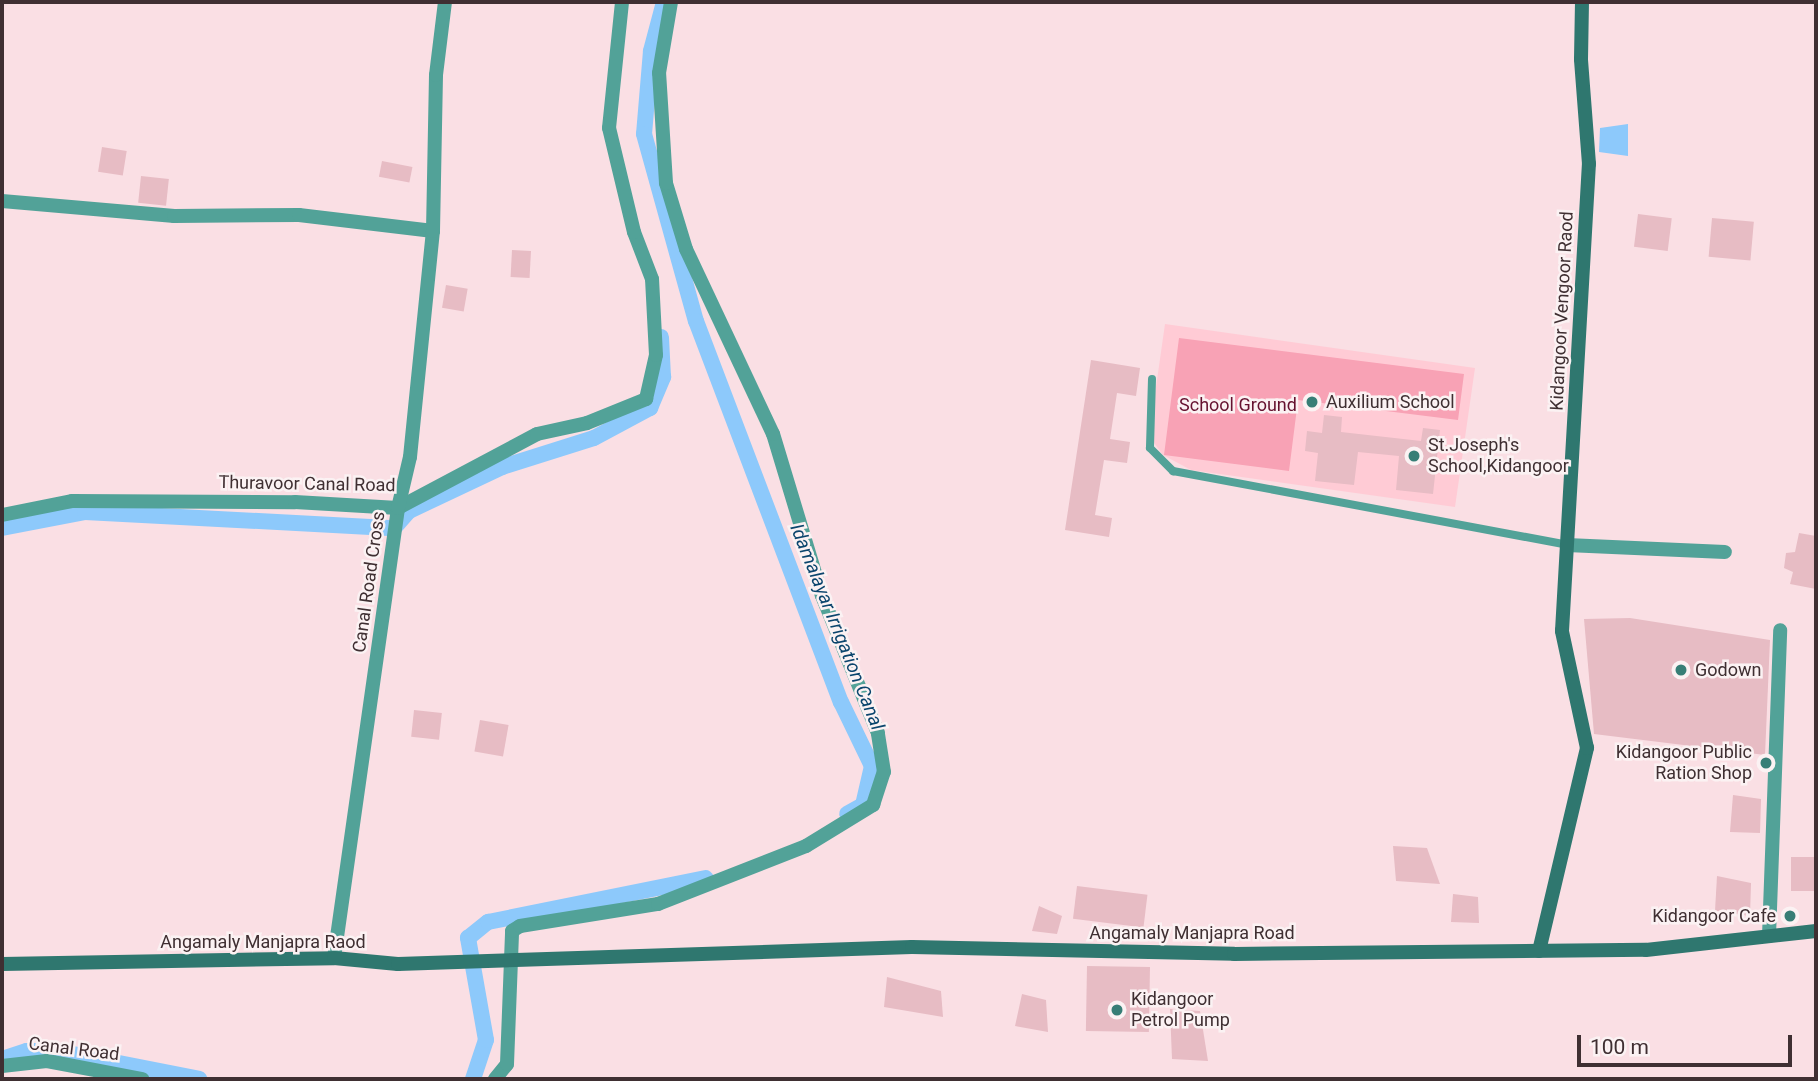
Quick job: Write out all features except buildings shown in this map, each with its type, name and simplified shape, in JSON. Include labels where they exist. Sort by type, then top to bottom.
[{"type":"main road","name":"Kidangoor Vengoor Raod","points":[[1539,951],[1587,748],[1562,631],[1589,164],[1581,59],[1582,2]]},
{"type":"main road","name":"Angamaly Manjapra Road","points":[[567,956],[912,947],[1234,954],[1646,950],[1816,931]]},
{"type":"main road","name":"Angamaly Manjapra Raod","points":[[2,964],[334,958],[398,964],[567,956]]},
{"type":"street","name":"Canal Road Cross","points":[[334,958],[398,508],[410,457],[433,231],[436,75],[445,2]]},
{"type":"street","name":"Thuravoor Canal Road","points":[[2,515],[72,501],[295,502],[398,508],[537,435],[587,423],[646,398],[656,355],[652,279],[634,232],[609,128],[622,2]]},
{"type":"street","points":[[495,1079],[507,1064],[504,959],[512,931],[520,926],[658,904],[806,846],[873,805],[884,772],[878,733],[822,596],[777,444],[686,249],[666,183],[659,73],[671,2]]},
{"type":"street","points":[[2,201],[174,216],[299,215],[433,231]]},
{"type":"street","points":[[1567,545],[1725,552]]},
{"type":"street","points":[[1769,936],[1780,629]]},
{"type":"street","name":"Canal Road","points":[[2,1066],[47,1061],[142,1079]]},
{"type":"lane","points":[[1152,379],[1150,448],[1173,471],[1567,545]]},
{"type":"shaded area","name":"Auxilium School","points":[[1165,324],[1475,368],[1455,507],[1191,470],[1163,455],[1149,436]]},
{"type":"green space","name":"School Ground","points":[[1179,338],[1464,374],[1458,420],[1298,400],[1289,471],[1164,455]]},
{"type":"water","points":[[1628,124],[1628,156],[1599,152],[1600,128]]},
{"type":"waterway","name":"Idamalayar Irrigation Canal","points":[[664,2],[651,51],[644,134],[696,321],[841,702],[872,766],[863,805],[847,814]]},
{"type":"waterway","points":[[2,528],[85,512],[394,528],[409,511],[502,467],[594,438],[650,408],[663,377],[661,337]]},
{"type":"waterway","name":"Idamalayar Irrigation Canal","points":[[473,1079],[486,1040],[468,938],[488,922],[706,878]]},
{"type":"waterway","name":"Idamalayar Irrigation Canal","points":[[2,1059],[27,1051],[58,1051],[199,1079]]},
{"type":"place","name":"Auxilium School","points":[[1312,402]]},
{"type":"place","name":"St.Joseph's School,Kidangoor","points":[[1414,456]]},
{"type":"place","name":"Godown","points":[[1681,670]]},
{"type":"place","name":"Kidangoor Public Ration Shop","points":[[1766,763]]},
{"type":"place","name":"Kidangoor Cafe","points":[[1790,916]]},
{"type":"place","name":"Kidangoor Petrol Pump","points":[[1117,1010]]}]
